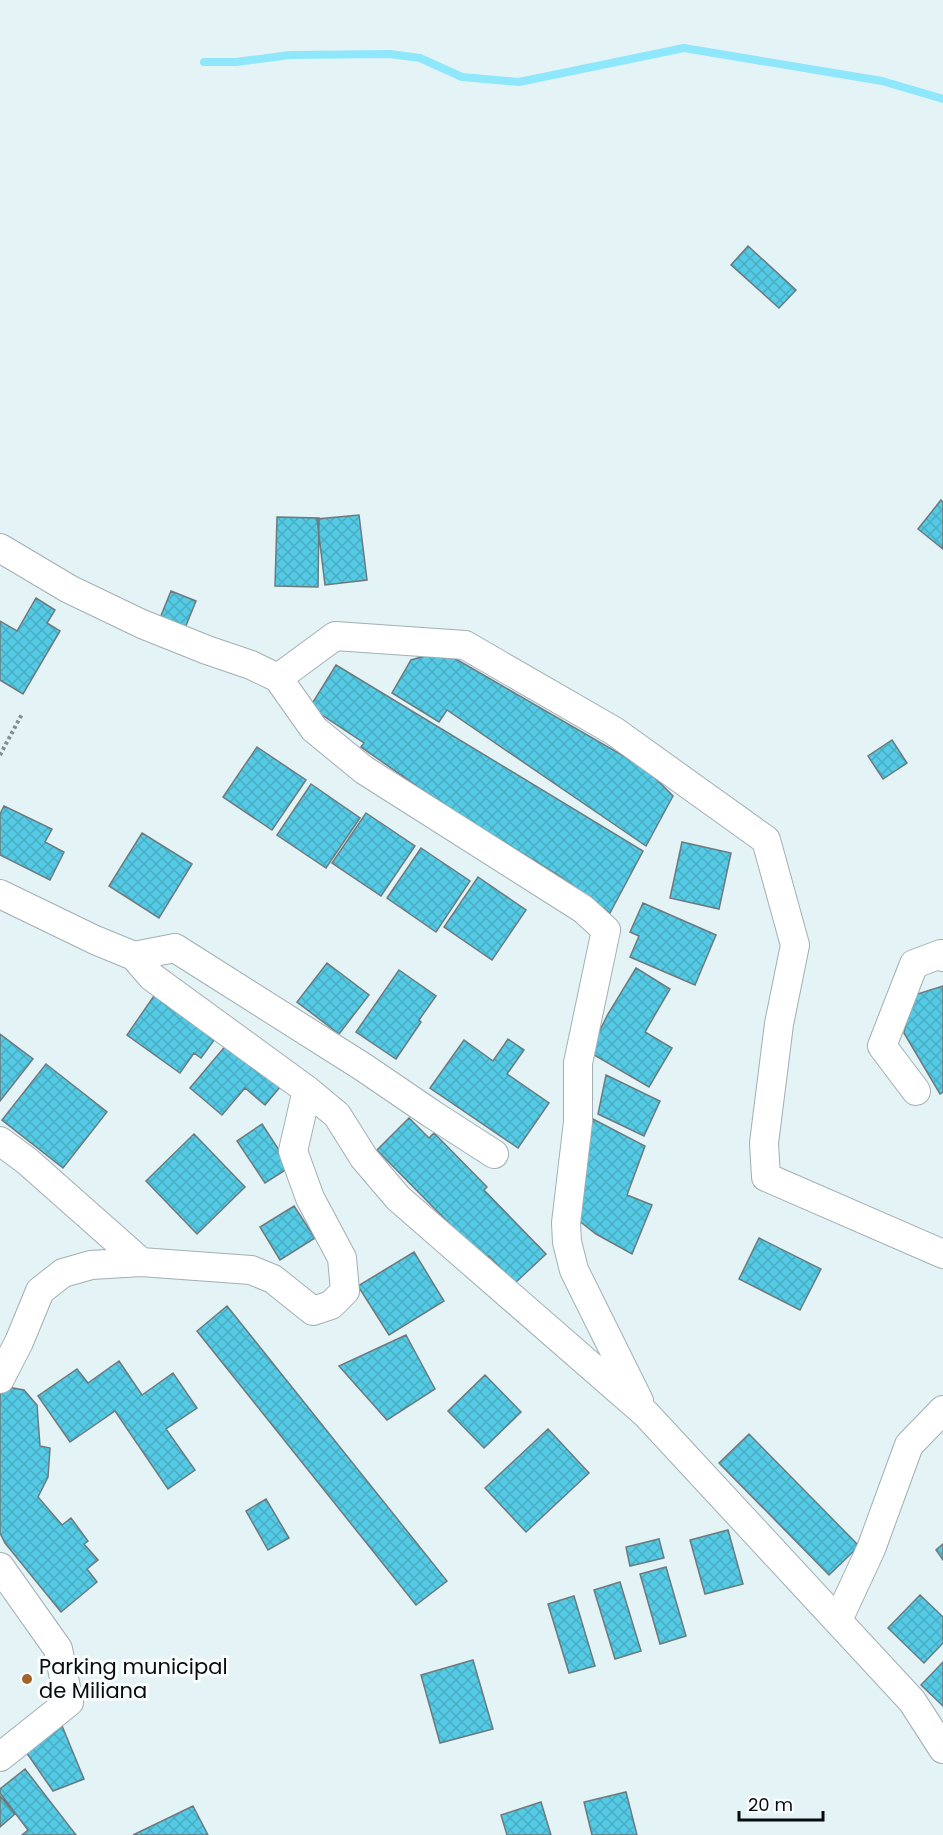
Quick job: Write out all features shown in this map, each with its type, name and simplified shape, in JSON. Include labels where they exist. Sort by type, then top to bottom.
[{"type":"street","points":[[0,548],[69,589],[142,624],[207,651],[251,665],[278,678],[314,729],[364,770],[583,909],[606,930],[578,1063],[578,1122],[566,1223],[567,1242],[574,1270],[646,1414]]},
{"type":"street","points":[[278,678],[335,636],[465,645],[614,731],[766,840],[795,945],[779,1024],[764,1143],[766,1177],[943,1254]]},
{"type":"street","points":[[0,894],[95,940],[134,956],[152,977],[338,1115],[364,1158],[398,1198],[646,1414],[912,1701],[943,1749]]},
{"type":"street","points":[[134,956],[175,948],[363,1066],[494,1154]]},
{"type":"street","points":[[916,1091],[882,1046],[914,964],[942,956]]},
{"type":"street","points":[[0,1378],[19,1342],[40,1291],[63,1273],[91,1265],[141,1262],[251,1270],[273,1279],[313,1311],[331,1305],[345,1291],[342,1258],[310,1198],[293,1151],[307,1090]]},
{"type":"street","points":[[0,1141],[27,1161],[141,1262]]},
{"type":"street","points":[[838,1620],[871,1550],[909,1445],[943,1410]]},
{"type":"street","points":[[0,1567],[58,1649],[69,1702],[0,1757]]},
{"type":"path","points":[[0,755],[22,714]]},
{"type":"building","points":[[748,246],[796,290],[779,308],[731,265]]},
{"type":"building","points":[[941,500],[943,502],[943,549],[918,529]]},
{"type":"building","points":[[359,515],[367,580],[325,585],[317,519]]},
{"type":"building","points":[[277,517],[319,518],[318,587],[275,586]]},
{"type":"building","points":[[171,591],[196,601],[185,628],[160,618]]},
{"type":"building","points":[[36,598],[55,610],[47,623],[60,631],[23,694],[0,680],[0,621],[17,631]]},
{"type":"building","points":[[442,651],[646,769],[673,796],[646,846],[447,710],[439,722],[392,693],[411,660]]},
{"type":"building","points":[[336,665],[643,851],[610,913],[558,875],[451,810],[361,747],[364,743],[310,707]]},
{"type":"building","points":[[892,740],[907,763],[883,779],[868,756]]},
{"type":"building","points":[[257,747],[306,780],[272,830],[223,797]]},
{"type":"building","points":[[311,784],[360,818],[326,868],[277,835]]},
{"type":"building","points":[[4,806],[52,829],[45,842],[64,852],[50,880],[0,855],[0,814]]},
{"type":"building","points":[[366,813],[415,846],[381,896],[332,863]]},
{"type":"building","points":[[142,833],[192,864],[159,918],[109,886]]},
{"type":"building","points":[[682,842],[731,853],[719,909],[670,898]]},
{"type":"building","points":[[421,848],[470,881],[436,932],[387,898]]},
{"type":"building","points":[[478,877],[526,910],[492,960],[444,927]]},
{"type":"building","points":[[643,903],[716,935],[695,985],[630,957],[639,936],[630,932]]},
{"type":"building","points":[[327,963],[369,995],[339,1034],[297,1002]]},
{"type":"building","points":[[636,968],[670,989],[645,1032],[672,1048],[649,1087],[589,1052],[608,1014]]},
{"type":"building","points":[[399,970],[436,996],[396,1059],[356,1032]]},
{"type":"building","points":[[943,986],[943,1092],[940,1094],[904,1033],[911,996]]},
{"type":"building","points":[[156,993],[217,1036],[201,1058],[194,1053],[180,1073],[127,1035]]},
{"type":"building","points":[[0,1034],[33,1059],[0,1101]]},
{"type":"building","points":[[508,1039],[524,1050],[507,1074],[549,1103],[518,1148],[430,1088],[464,1040],[493,1061]]},
{"type":"building","points":[[228,1043],[280,1087],[265,1105],[245,1088],[222,1115],[190,1088]]},
{"type":"building","points":[[46,1064],[107,1112],[63,1168],[2,1120]]},
{"type":"building","points":[[606,1075],[660,1101],[644,1136],[598,1114]]},
{"type":"building","points":[[589,1117],[645,1146],[627,1195],[652,1205],[632,1254],[596,1234],[578,1220]]},
{"type":"building","points":[[409,1118],[429,1138],[434,1133],[487,1187],[484,1190],[546,1254],[515,1283],[489,1256],[485,1260],[377,1150]]},
{"type":"building","points":[[262,1124],[290,1167],[265,1183],[237,1141]]},
{"type":"building","points":[[194,1134],[245,1187],[197,1234],[146,1181]]},
{"type":"building","points":[[294,1206],[315,1238],[280,1260],[260,1227]]},
{"type":"building","points":[[759,1238],[821,1269],[800,1310],[739,1279]]},
{"type":"building","points":[[414,1252],[444,1301],[389,1335],[358,1286]]},
{"type":"building","points":[[227,1306],[447,1581],[416,1605],[197,1331]]},
{"type":"building","points":[[406,1335],[435,1389],[387,1420],[339,1366]]},
{"type":"building","points":[[119,1361],[142,1395],[173,1373],[197,1408],[166,1429],[195,1470],[168,1489],[115,1411],[70,1442],[38,1396],[77,1369],[88,1383]]},
{"type":"building","points":[[485,1375],[521,1412],[484,1448],[448,1411]]},
{"type":"building","points":[[2,1386],[24,1390],[37,1405],[40,1446],[50,1448],[48,1477],[38,1497],[62,1525],[71,1518],[88,1541],[84,1544],[98,1560],[87,1569],[97,1582],[61,1612],[5,1543],[0,1533],[0,1394]]},
{"type":"building","points":[[548,1429],[589,1473],[526,1532],[485,1488]]},
{"type":"building","points":[[749,1434],[859,1546],[829,1575],[719,1463]]},
{"type":"building","points":[[266,1499],[289,1538],[268,1550],[246,1511]]},
{"type":"building","points":[[728,1530],[743,1584],[705,1594],[690,1540]]},
{"type":"building","points":[[659,1539],[664,1558],[630,1566],[626,1547]]},
{"type":"building","points":[[943,1544],[943,1560],[936,1550]]},
{"type":"building","points":[[666,1567],[686,1636],[660,1644],[640,1574]]},
{"type":"building","points":[[620,1582],[641,1651],[615,1659],[594,1590]]},
{"type":"building","points":[[920,1595],[943,1617],[943,1643],[924,1663],[888,1628]]},
{"type":"building","points":[[574,1596],[595,1666],[569,1673],[548,1604]]},
{"type":"building","points":[[473,1660],[493,1729],[440,1743],[421,1675]]},
{"type":"building","points":[[943,1662],[943,1706],[921,1685]]},
{"type":"building","points":[[60,1721],[84,1779],[53,1791],[24,1749]]},
{"type":"building","points":[[25,1769],[76,1835],[22,1835],[28,1830],[0,1793],[0,1789]]},
{"type":"building","points":[[626,1792],[637,1835],[592,1835],[584,1802]]},
{"type":"building","points":[[0,1796],[15,1814],[0,1827]]},
{"type":"building","points":[[541,1802],[551,1835],[507,1835],[501,1815]]},
{"type":"building","points":[[193,1806],[208,1835],[133,1835]]},
{"type":"waterway","points":[[204,62],[236,62],[290,55],[390,54],[420,58],[462,77],[519,82],[684,48],[882,81],[943,99]]},
{"type":"place","name":"Parking municipal de Miliana","points":[[27,1679]]}]
